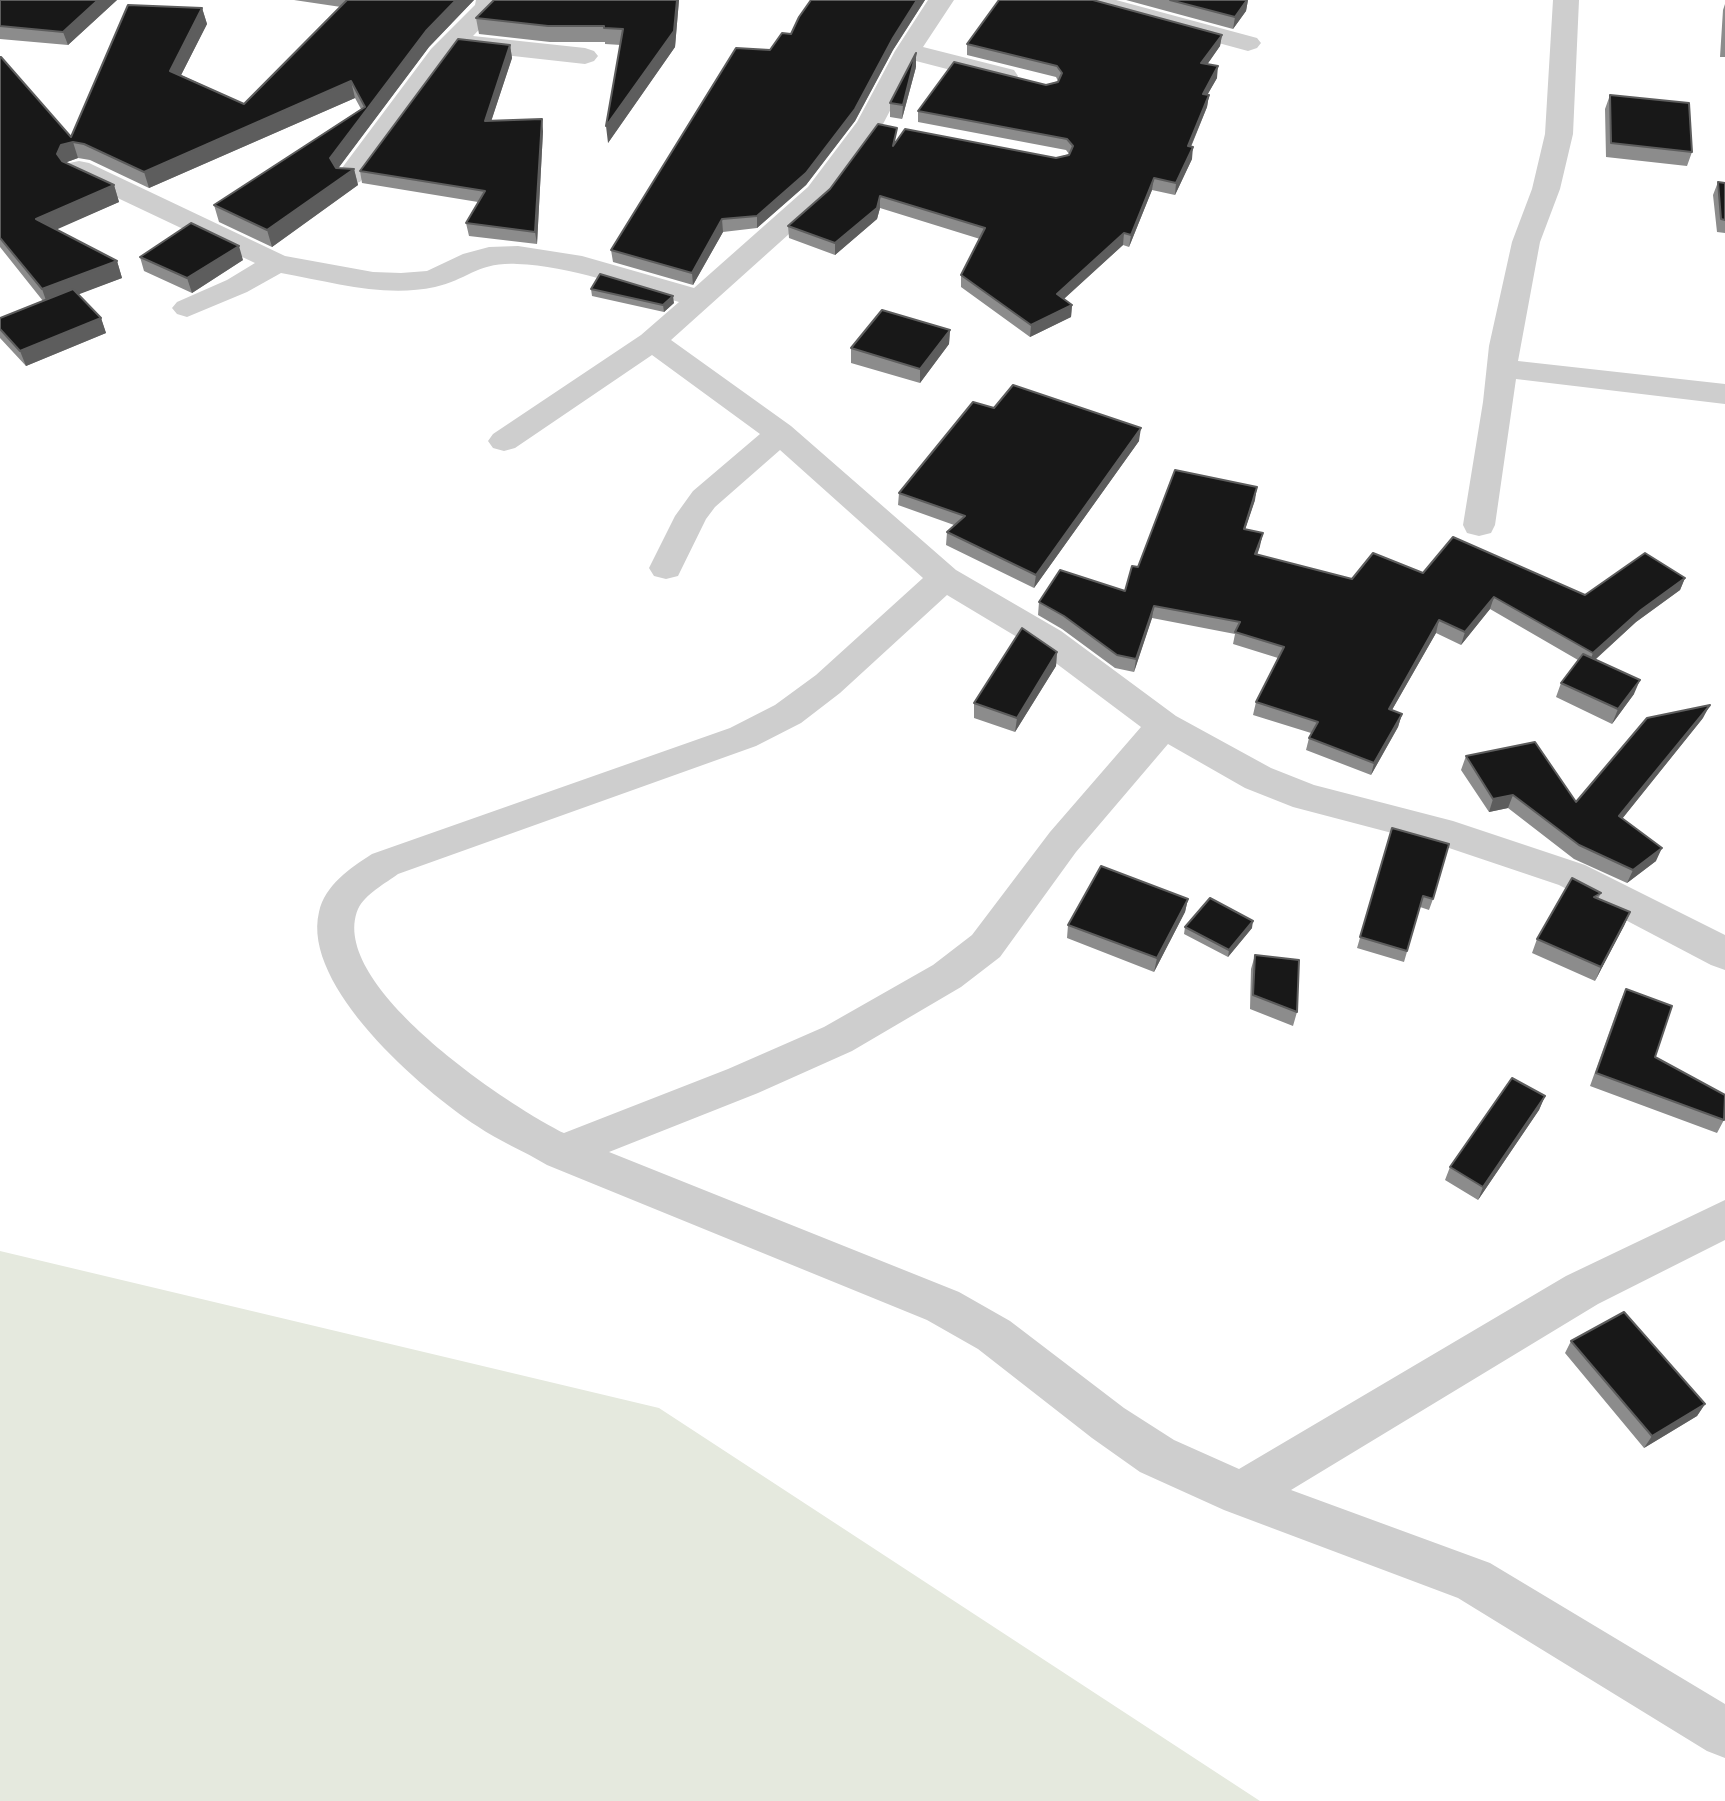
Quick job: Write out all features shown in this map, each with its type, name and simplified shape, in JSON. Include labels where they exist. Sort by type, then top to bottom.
[{"type":"street","points":[[350,176],[440,54],[487,7],[489,0]]},
{"type":"street","points":[[504,441],[652,341],[698,298],[755,253],[818,193],[882,126],[908,51],[939,2],[908,0]]},
{"type":"street","points":[[1087,0],[1248,43]]},
{"type":"street","points":[[1479,525],[1499,402],[1501,368],[1526,242],[1546,189],[1559,134],[1566,0]]},
{"type":"street","points":[[453,41],[584,56]]},
{"type":"street","points":[[908,51],[1034,83]]},
{"type":"street","points":[[79,169],[164,207],[277,263],[373,281],[401,282],[433,279],[473,260],[489,256],[518,256],[582,265],[698,298]]},
{"type":"street","points":[[187,308],[237,286],[277,263]]},
{"type":"street","points":[[652,341],[780,433],[944,578],[1049,640],[1164,725],[1258,778],[1306,797],[1453,835],[1572,875],[1725,954]]},
{"type":"street","points":[[1501,368],[1725,394]]},
{"type":"street","points":[[666,568],[691,516],[704,499],[780,433]]},
{"type":"street","points":[[944,578],[828,684],[788,714],[743,737],[385,864],[353,887],[338,912],[337,938],[350,974],[377,1016],[435,1071],[492,1114],[562,1152],[943,1306],[995,1335],[1108,1423],[1157,1456],[1241,1494],[1473,1580],[1725,1733]]},
{"type":"street","points":[[562,1152],[743,1081],[838,1039],[947,976],[986,946],[1062,842],[1164,725]]},
{"type":"street","points":[[1241,1494],[1582,1290],[1725,1219]]},
{"type":"shaded area","points":[[0,1251],[659,1408],[1260,1801],[0,1801]]},
{"type":"building","points":[[0,0],[98,0],[63,32],[0,26]]},
{"type":"building","points":[[347,0],[456,0],[426,31],[330,158],[336,168],[354,169],[267,230],[214,205],[365,107],[351,81],[144,172],[84,144],[73,142],[61,145],[57,154],[62,161],[114,185],[36,219],[117,261],[42,289],[0,238],[0,57],[71,137],[128,5],[202,8],[170,71],[244,104]]},
{"type":"building","points":[[494,0],[677,0],[674,31],[606,126],[623,29],[604,26],[548,26],[476,18]]},
{"type":"building","points":[[811,0],[917,0],[855,109],[806,173],[757,216],[722,219],[692,273],[611,250],[736,48],[770,50],[782,33],[791,34]]},
{"type":"building","points":[[999,0],[1093,0],[1222,35],[1201,63],[1218,66],[1203,94],[1209,95],[1188,146],[1193,147],[1176,183],[1154,178],[1131,235],[1124,233],[1057,294],[1072,305],[1031,325],[961,275],[985,228],[880,196],[877,208],[835,243],[788,226],[830,189],[878,124],[897,128],[893,146],[905,129],[1056,158],[1069,155],[1073,146],[1067,139],[918,111],[954,62],[1046,85],[1058,82],[1062,73],[1057,66],[967,44]]},
{"type":"building","points":[[1170,0],[1247,0],[1235,17]]},
{"type":"building","points":[[458,39],[510,45],[485,121],[542,119],[535,232],[466,223],[485,191],[360,171]]},
{"type":"building","points":[[916,53],[903,105],[890,103]]},
{"type":"building","points":[[1610,95],[1689,103],[1692,152],[1611,143]]},
{"type":"building","points":[[1718,182],[1725,183],[1725,220],[1721,219]]},
{"type":"building","points":[[191,223],[239,246],[187,278],[140,257]]},
{"type":"building","points":[[600,274],[673,296],[663,305],[591,289]]},
{"type":"building","points":[[73,289],[101,318],[20,351],[0,329],[0,318]]},
{"type":"building","points":[[882,310],[950,330],[920,369],[851,348]]},
{"type":"building","points":[[1013,385],[1141,428],[1036,575],[947,532],[965,516],[899,493],[973,402],[994,408]]},
{"type":"building","points":[[1175,470],[1257,487],[1244,529],[1263,533],[1255,554],[1352,579],[1373,553],[1423,573],[1453,537],[1585,595],[1645,553],[1685,578],[1641,610],[1593,653],[1494,597],[1465,632],[1439,620],[1389,709],[1402,714],[1374,763],[1309,738],[1318,722],[1256,702],[1284,647],[1235,632],[1240,622],[1154,606],[1136,659],[1117,655],[1064,616],[1039,602],[1060,570],[1125,591],[1132,566],[1138,567]]},
{"type":"building","points":[[1022,628],[1057,652],[1017,718],[974,703]]},
{"type":"building","points":[[1583,654],[1640,680],[1618,709],[1561,683]]},
{"type":"building","points":[[1710,705],[1619,816],[1662,848],[1633,870],[1579,845],[1513,795],[1493,799],[1466,756],[1535,742],[1576,802],[1647,718]]},
{"type":"building","points":[[1392,828],[1449,844],[1433,899],[1423,896],[1407,951],[1360,937]]},
{"type":"building","points":[[1101,866],[1188,899],[1157,958],[1068,925]]},
{"type":"building","points":[[1572,878],[1601,893],[1594,897],[1630,912],[1601,967],[1537,939]]},
{"type":"building","points":[[1210,898],[1253,921],[1229,950],[1185,927]]},
{"type":"building","points":[[1255,955],[1299,960],[1297,1012],[1253,995]]},
{"type":"building","points":[[1626,989],[1672,1006],[1655,1057],[1725,1095],[1724,1120],[1596,1073]]},
{"type":"building","points":[[1512,1078],[1545,1096],[1483,1187],[1450,1167]]},
{"type":"building","points":[[1624,1312],[1705,1404],[1652,1436],[1571,1341]]}]
